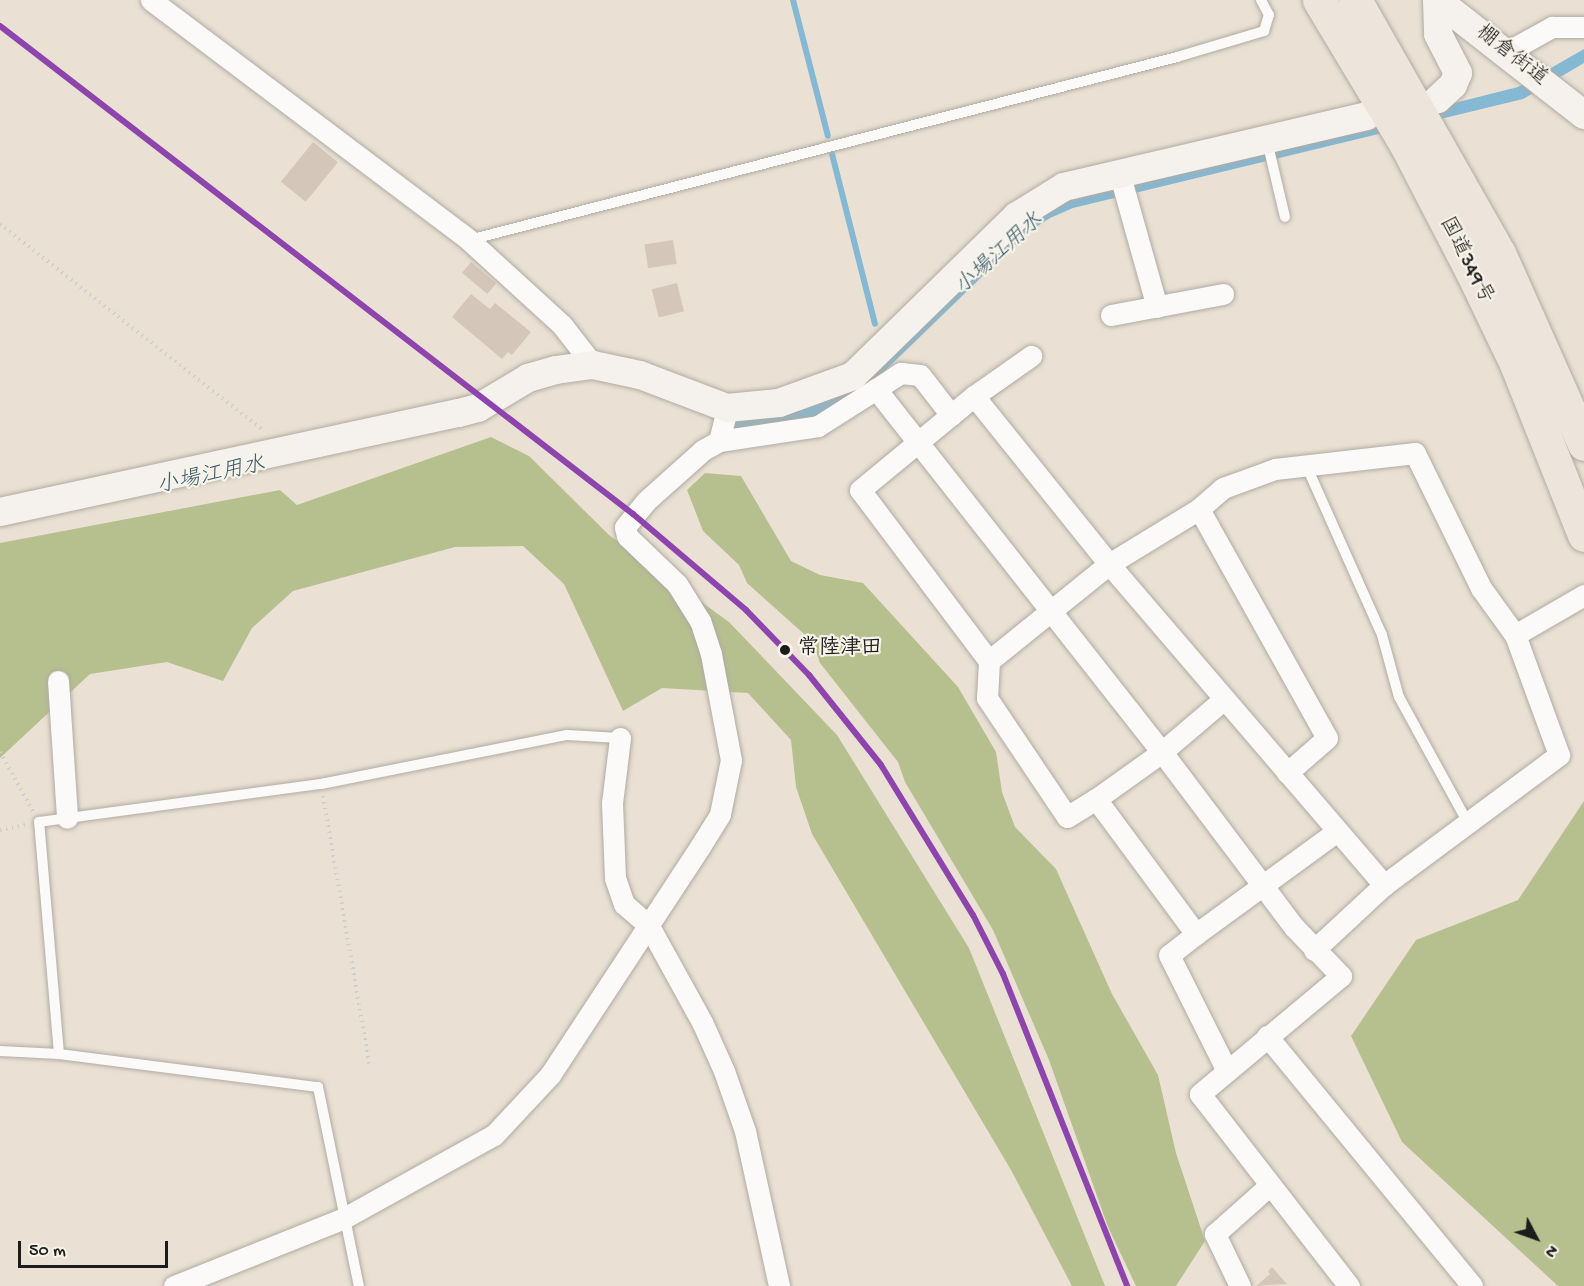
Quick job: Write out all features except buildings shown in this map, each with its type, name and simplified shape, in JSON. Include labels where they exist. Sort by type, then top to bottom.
[{"type":"highway","name":"国道349号","points":[[1337,3],[1498,253],[1584,444]]},
{"type":"highway","name":"国道349号","points":[[1337,3],[1405,143],[1472,272],[1520,374],[1584,535]]},
{"type":"street","points":[[151,0],[469,240],[562,325],[593,365]]},
{"type":"street","points":[[1437,0],[1438,34],[1458,73],[1453,85],[1438,99]]},
{"type":"street","name":"棚倉街道","points":[[1437,0],[1584,115]]},
{"type":"street","points":[[1505,53],[1552,27],[1584,27]]},
{"type":"street","points":[[0,512],[286,448],[459,413],[478,408],[528,378],[593,365],[640,375],[727,408],[779,403],[853,376],[1017,216],[1064,187],[1122,184],[1269,150],[1367,116]]},
{"type":"street","points":[[1122,184],[1156,307]]},
{"type":"street","points":[[1111,315],[1224,294]]},
{"type":"street","points":[[1031,356],[918,439],[860,490],[989,661],[987,698],[1067,816],[1096,799],[1162,752],[1223,700]]},
{"type":"street","points":[[174,1286],[344,1218],[471,1150],[517,1114],[550,1076],[720,814],[731,760],[711,654],[700,621],[677,584],[627,536],[625,527],[646,501],[703,450],[719,441],[818,426],[901,373],[920,375],[951,415]]},
{"type":"street","points":[[876,389],[918,439],[1162,752],[1263,886],[1314,950],[1341,976],[1226,1069],[1200,1094],[1349,1286]]},
{"type":"street","points":[[974,396],[1109,564],[1223,700],[1384,885]]},
{"type":"street","points":[[719,441],[727,408]]},
{"type":"street","points":[[989,661],[1109,564],[1198,509],[1223,488],[1247,477],[1306,465],[1415,453],[1481,588],[1515,635],[1559,755],[1384,885],[1314,950]]},
{"type":"street","points":[[1198,509],[1328,738],[1287,773]]},
{"type":"street","points":[[1515,635],[1584,595]]},
{"type":"street","points":[[58,681],[67,819]]},
{"type":"street","points":[[620,738],[612,802],[615,878],[624,904],[649,926],[702,1022],[724,1071],[745,1131],[779,1286]]},
{"type":"street","points":[[1096,799],[1196,934]]},
{"type":"street","points":[[1226,1069],[1168,955],[1337,831]]},
{"type":"street","points":[[1267,1036],[1472,1286]]},
{"type":"street","points":[[1240,1286],[1215,1234],[1270,1185]]},
{"type":"lane","points":[[469,240],[1177,57],[1264,31],[1269,15],[1261,0]]},
{"type":"lane","points":[[1269,150],[1285,217]]},
{"type":"lane","points":[[1306,465],[1382,635],[1399,697],[1468,823]]},
{"type":"lane","points":[[59,1054],[39,822],[321,784],[567,735],[620,738]]},
{"type":"lane","points":[[0,1051],[59,1054],[318,1087],[359,1286]]},
{"type":"path","points":[[0,224],[286,448]]},
{"type":"path","points":[[0,752],[39,822],[0,830]]},
{"type":"path","points":[[321,784],[370,1067]]},
{"type":"green space","points":[[491,437],[529,456],[609,535],[729,622],[837,735],[969,948],[1105,1286],[1072,1286],[1011,1170],[812,834],[796,787],[791,740],[748,693],[662,688],[623,711],[564,584],[523,546],[455,547],[293,591],[252,628],[223,681],[167,662],[90,674],[0,758],[0,543],[280,490],[297,505]]},
{"type":"green space","points":[[705,473],[741,476],[791,561],[820,575],[863,583],[958,687],[996,752],[1002,792],[1015,827],[1056,869],[1112,994],[1158,1075],[1176,1153],[1205,1241],[1176,1286],[1136,1286],[1108,1227],[1049,1060],[993,930],[905,782],[898,762],[820,663],[813,642],[747,583],[739,565],[703,531],[687,490]]},
{"type":"green space","points":[[1584,801],[1584,1286],[1558,1286],[1402,1142],[1351,1036],[1416,940],[1518,900]]},
{"type":"water","points":[[1584,49],[1584,63],[1523,99],[1073,208],[1050,218],[1028,232],[863,392],[856,384],[1046,206],[1518,87]]},
{"type":"waterway","points":[[793,0],[828,136]]},
{"type":"waterway","points":[[832,154],[875,324]]},
{"type":"waterway","name":"小場江用水","points":[[733,422],[761,427],[798,421],[843,399]]},
{"type":"transit line","points":[[0,26],[633,514],[746,610],[809,675],[881,765],[973,915],[1003,974],[1127,1286]]},
{"type":"place","name":"常陸津田","points":[[785,650]]}]
